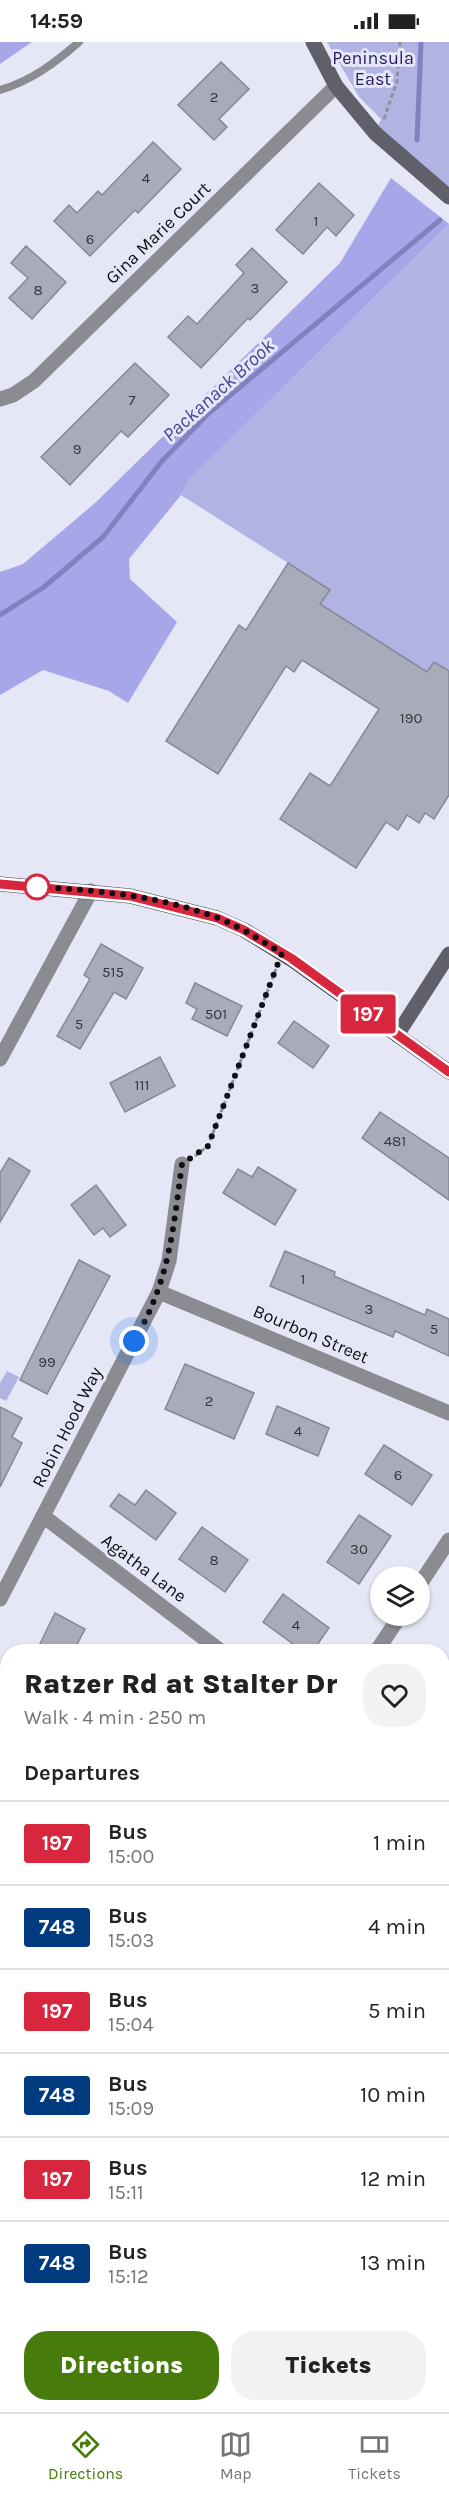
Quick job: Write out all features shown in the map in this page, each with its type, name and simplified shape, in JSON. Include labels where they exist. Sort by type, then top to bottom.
[{"type":"main road","points":[[0,884],[91,891],[141,898],[217,918],[244,930],[282,953],[449,1072]]},
{"type":"street","points":[[314,42],[336,86],[378,136],[449,197]]},
{"type":"street","name":"Gina Marie Court","points":[[0,399],[13,395],[34,381],[336,86]]},
{"type":"street","points":[[0,1059],[91,891]]},
{"type":"street","points":[[398,1035],[449,954]]},
{"type":"street","name":"Robin Hood Way","points":[[0,1599],[159,1292],[169,1261],[182,1164]]},
{"type":"street","name":"Bourbon Street","points":[[159,1292],[449,1413]]},
{"type":"street","name":"Agatha Lane","points":[[43,1516],[211,1644]]},
{"type":"street","points":[[430,1569],[449,1540]]},
{"type":"street","points":[[381,1644],[393,1626]]},
{"type":"lane","points":[[0,90],[18,85],[53,65],[79,42]]},
{"type":"path","points":[[378,136],[397,81],[400,42]]},
{"type":"path","points":[[182,1164],[208,1146],[282,953]]},
{"type":"green space","name":"Peninsula East","points":[[327,42],[449,42],[449,198],[375,133],[381,119],[359,97]]},
{"type":"green space","points":[[449,224],[449,671],[434,662],[427,672],[320,604],[329,589],[181,495],[189,480]]},
{"type":"green space","points":[[7,1371],[19,1377],[6,1401],[0,1398],[0,1383]]},
{"type":"shaded area","points":[[0,42],[32,42],[0,64]]},
{"type":"shaded area","points":[[391,178],[449,224],[189,480],[181,495],[129,559],[130,579],[177,622],[128,703],[109,691],[43,670],[0,695],[0,572],[23,564],[95,503],[340,263]]},
{"type":"building","points":[[221,62],[249,89],[219,119],[227,127],[214,140],[178,105]]},
{"type":"building","points":[[153,142],[181,169],[138,213],[135,210],[90,256],[54,221],[69,205],[77,213],[98,191],[102,195]]},
{"type":"building","points":[[319,183],[354,215],[336,236],[327,227],[303,254],[276,230]]},
{"type":"building","points":[[26,246],[66,282],[32,319],[9,298],[28,278],[11,263]]},
{"type":"building","points":[[252,248],[287,282],[250,320],[248,318],[201,368],[168,337],[188,316],[197,324],[244,273],[236,265]]},
{"type":"building","points":[[135,363],[169,395],[128,437],[121,431],[70,485],[41,457]]},
{"type":"building","points":[[288,563],[330,590],[320,604],[427,672],[434,662],[449,671],[449,795],[434,819],[425,813],[419,823],[407,815],[398,830],[386,822],[356,868],[280,819],[310,773],[330,786],[379,709],[302,660],[294,672],[286,666],[218,774],[166,741],[239,625],[246,630]]},
{"type":"building","points":[[101,944],[143,968],[126,999],[114,992],[80,1049],[57,1036],[90,979],[84,975]]},
{"type":"building","points":[[195,983],[242,1006],[227,1036],[192,1019],[197,1009],[186,1003]]},
{"type":"building","points":[[294,1021],[329,1046],[313,1068],[278,1043]]},
{"type":"building","points":[[160,1057],[175,1086],[125,1112],[110,1083]]},
{"type":"building","points":[[380,1112],[449,1158],[449,1200],[362,1138]]},
{"type":"building","points":[[9,1158],[30,1171],[0,1222],[0,1173]]},
{"type":"building","points":[[258,1167],[296,1190],[275,1225],[223,1193],[238,1169],[252,1177]]},
{"type":"building","points":[[96,1185],[126,1225],[110,1237],[103,1228],[94,1235],[71,1205]]},
{"type":"building","points":[[285,1251],[335,1272],[334,1276],[425,1315],[427,1309],[449,1319],[449,1356],[395,1331],[393,1337],[270,1286]]},
{"type":"building","points":[[79,1260],[110,1276],[47,1394],[20,1380]]},
{"type":"building","points":[[185,1364],[254,1393],[234,1439],[165,1409]]},
{"type":"building","points":[[277,1406],[329,1428],[318,1456],[266,1434]]},
{"type":"building","points":[[0,1407],[22,1418],[12,1437],[22,1443],[0,1487]]},
{"type":"building","points":[[384,1445],[432,1475],[412,1505],[365,1474]]},
{"type":"building","points":[[146,1490],[176,1513],[156,1540],[110,1506],[119,1494],[135,1505]]},
{"type":"building","points":[[359,1515],[391,1536],[359,1584],[327,1562]]},
{"type":"building","points":[[202,1527],[248,1560],[225,1592],[179,1559]]},
{"type":"building","points":[[283,1594],[329,1628],[318,1644],[293,1644],[263,1622]]},
{"type":"building","points":[[55,1613],[85,1629],[77,1644],[40,1644]]},
{"type":"waterway","name":"Packanack Brook","points":[[417,140],[421,42]]},
{"type":"waterway","name":"Packanack Brook","points":[[0,615],[44,587],[103,537],[162,461],[209,413],[440,220]]},
{"type":"bus line","name":"197","points":[[0,884],[130,896],[185,908],[217,918],[244,930],[291,958],[449,1072]]},
{"type":"route","points":[[37,887],[130,896],[190,909],[236,926],[282,953],[208,1146],[182,1164],[169,1261],[159,1292],[134,1341]]}]
